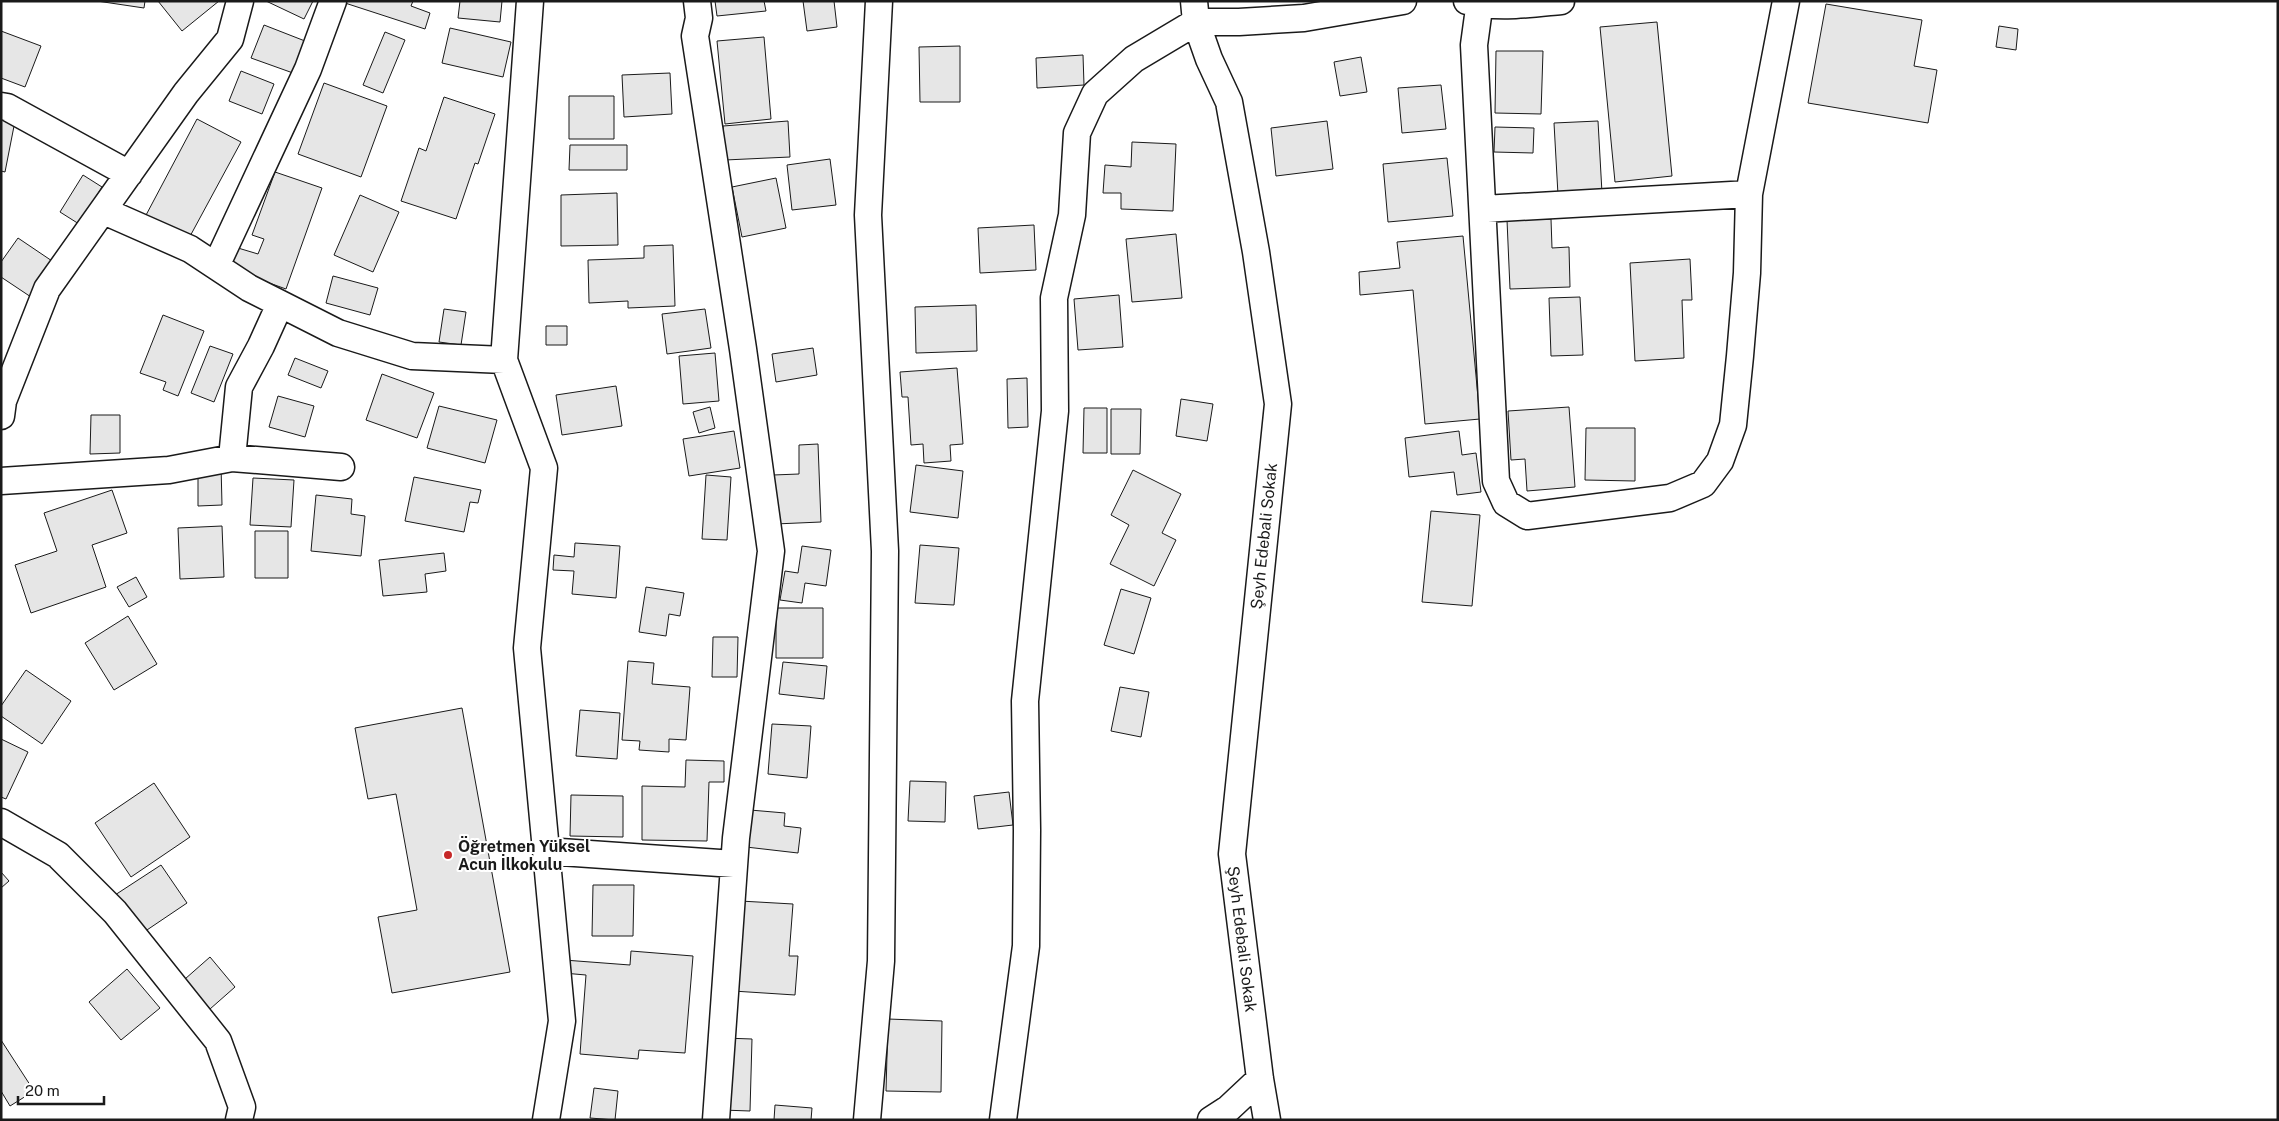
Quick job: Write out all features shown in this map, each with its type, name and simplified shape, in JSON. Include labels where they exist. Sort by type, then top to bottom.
[{"type":"street","points":[[1,416],[3,401],[47,289],[186,93],[230,39],[240,1]]},
{"type":"street","points":[[216,266],[308,69],[333,1]]},
{"type":"street","points":[[530,1],[504,360],[544,468],[527,648],[562,1020],[546,1120]]},
{"type":"street","points":[[697,1],[699,18],[695,36],[743,349],[771,551],[734,864],[716,1120]]},
{"type":"street","points":[[867,1120],[881,961],[885,551],[868,215],[879,1]]},
{"type":"street","points":[[1004,1120],[1026,946],[1028,830],[1025,701],[1055,411],[1054,298],[1072,216],[1077,133],[1095,94],[1134,59],[1195,12],[1239,22],[1304,18],[1403,1]]},
{"type":"street","points":[[1560,1],[1519,5],[1475,2],[1474,45],[1496,481],[1506,503],[1527,516],[1670,498],[1704,484],[1720,461],[1733,425],[1747,273],[1749,194],[1786,1]]},
{"type":"street","name":"Şeyh Edebali Sokak","points":[[1195,12],[1209,59],[1229,102],[1256,252],[1278,404],[1232,854],[1260,1079],[1268,1120]]},
{"type":"street","points":[[1,106],[7,107],[129,174]]},
{"type":"street","points":[[1483,208],[1749,194]]},
{"type":"street","points":[[104,210],[190,249],[249,288],[338,333],[412,356],[504,360]]},
{"type":"street","points":[[232,458],[239,387],[261,346],[280,304]]},
{"type":"street","points":[[1,481],[169,470],[232,458],[341,467]]},
{"type":"street","points":[[1,822],[58,854],[109,905],[218,1040],[242,1107],[239,1120]]},
{"type":"street","points":[[546,850],[734,864]]},
{"type":"street","points":[[1211,1120],[1228,1109],[1260,1079]]},
{"type":"building","points":[[97,1],[145,1],[144,8]]},
{"type":"building","points":[[158,1],[219,1],[182,31]]},
{"type":"building","points":[[266,1],[313,1],[304,19]]},
{"type":"building","points":[[346,1],[413,1],[411,6],[430,13],[425,29],[345,3]]},
{"type":"building","points":[[460,1],[502,1],[500,22],[458,18]]},
{"type":"building","points":[[715,1],[764,1],[766,11],[717,16]]},
{"type":"building","points":[[803,1],[834,1],[837,27],[807,31]]},
{"type":"building","points":[[1826,4],[1922,20],[1914,66],[1937,70],[1928,123],[1808,103]]},
{"type":"building","points":[[1657,22],[1672,176],[1615,182],[1600,27]]},
{"type":"building","points":[[264,25],[305,41],[293,73],[251,58]]},
{"type":"building","points":[[1999,26],[2018,29],[2016,50],[1996,47]]},
{"type":"building","points":[[450,28],[511,42],[503,77],[442,63]]},
{"type":"building","points":[[1,31],[41,46],[25,87],[1,78]]},
{"type":"building","points":[[385,32],[405,40],[383,93],[363,85]]},
{"type":"building","points":[[764,37],[771,119],[725,124],[717,41]]},
{"type":"building","points":[[960,46],[960,102],[920,102],[919,47]]},
{"type":"building","points":[[1496,51],[1543,51],[1541,114],[1495,113]]},
{"type":"building","points":[[1083,55],[1084,85],[1037,88],[1036,58]]},
{"type":"building","points":[[1361,57],[1367,92],[1340,96],[1334,62]]},
{"type":"building","points":[[241,71],[274,84],[262,114],[229,101]]},
{"type":"building","points":[[670,73],[672,114],[624,117],[622,75]]},
{"type":"building","points":[[324,83],[387,106],[361,177],[298,154]]},
{"type":"building","points":[[1441,85],[1446,129],[1402,133],[1398,88]]},
{"type":"building","points":[[569,96],[614,96],[614,139],[569,139]]},
{"type":"building","points":[[444,97],[495,114],[478,164],[475,163],[456,219],[401,201],[419,148],[426,151]]},
{"type":"building","points":[[1,119],[15,121],[5,172],[1,171]]},
{"type":"building","points":[[197,119],[241,142],[188,240],[145,217]]},
{"type":"building","points":[[788,121],[790,157],[725,160],[723,126]]},
{"type":"building","points":[[1327,121],[1333,169],[1276,176],[1271,128]]},
{"type":"building","points":[[1598,121],[1602,193],[1558,195],[1554,123]]},
{"type":"building","points":[[1495,127],[1534,128],[1533,153],[1494,152]]},
{"type":"building","points":[[1132,142],[1176,144],[1173,211],[1121,209],[1121,193],[1103,193],[1105,165],[1131,167]]},
{"type":"building","points":[[570,145],[627,145],[627,170],[569,170]]},
{"type":"building","points":[[1447,158],[1453,216],[1388,222],[1383,164]]},
{"type":"building","points":[[830,159],[836,205],[792,210],[787,165]]},
{"type":"building","points":[[275,172],[322,188],[286,289],[230,269],[238,248],[258,254],[264,239],[252,235]]},
{"type":"building","points":[[83,175],[102,187],[79,224],[60,212]]},
{"type":"building","points":[[776,178],[786,228],[742,237],[732,187]]},
{"type":"building","points":[[617,193],[618,245],[561,246],[561,195]]},
{"type":"building","points":[[360,195],[399,212],[373,272],[334,255]]},
{"type":"building","points":[[1551,219],[1552,248],[1569,247],[1570,287],[1510,289],[1507,220]]},
{"type":"building","points":[[1034,225],[1036,270],[980,273],[978,228]]},
{"type":"building","points":[[1176,234],[1182,298],[1132,302],[1126,239]]},
{"type":"building","points":[[1463,236],[1480,419],[1425,424],[1413,290],[1360,295],[1359,272],[1400,268],[1397,242]]},
{"type":"building","points":[[18,238],[58,265],[34,299],[1,277],[1,262]]},
{"type":"building","points":[[673,245],[675,306],[628,308],[628,301],[589,303],[588,260],[644,258],[644,246]]},
{"type":"building","points":[[1690,259],[1692,300],[1682,300],[1684,358],[1635,361],[1630,263]]},
{"type":"building","points":[[333,276],[378,288],[370,315],[326,303]]},
{"type":"building","points":[[1119,295],[1123,347],[1078,350],[1074,299]]},
{"type":"building","points":[[1580,297],[1583,355],[1551,356],[1549,298]]},
{"type":"building","points":[[976,305],[977,351],[916,353],[915,307]]},
{"type":"building","points":[[444,309],[466,312],[461,345],[439,342]]},
{"type":"building","points":[[705,309],[711,348],[667,354],[662,314]]},
{"type":"building","points":[[163,315],[204,331],[178,396],[163,390],[166,382],[140,373]]},
{"type":"building","points":[[546,326],[567,326],[567,345],[546,345]]},
{"type":"building","points":[[210,346],[233,354],[214,402],[191,393]]},
{"type":"building","points":[[813,348],[817,375],[776,382],[772,354]]},
{"type":"building","points":[[715,353],[719,401],[683,404],[679,356]]},
{"type":"building","points":[[295,358],[328,371],[321,388],[288,375]]},
{"type":"building","points":[[957,368],[963,444],[950,445],[951,461],[924,463],[923,444],[911,445],[908,397],[902,397],[900,372]]},
{"type":"building","points":[[382,374],[434,393],[417,438],[366,420]]},
{"type":"building","points":[[1027,378],[1028,427],[1008,428],[1007,379]]},
{"type":"building","points":[[616,386],[622,426],[562,435],[556,395]]},
{"type":"building","points":[[278,396],[314,406],[305,437],[269,427]]},
{"type":"building","points":[[1181,399],[1213,404],[1207,441],[1176,436]]},
{"type":"building","points":[[439,406],[497,420],[485,463],[427,448]]},
{"type":"building","points":[[710,407],[715,428],[699,433],[693,412]]},
{"type":"building","points":[[1569,407],[1575,487],[1527,491],[1525,459],[1511,460],[1508,411]]},
{"type":"building","points":[[1084,408],[1107,408],[1107,453],[1083,453]]},
{"type":"building","points":[[1111,409],[1141,409],[1140,454],[1111,454]]},
{"type":"building","points":[[91,415],[120,415],[120,453],[90,454]]},
{"type":"building","points":[[1586,428],[1635,428],[1635,481],[1585,480]]},
{"type":"building","points":[[734,431],[740,468],[689,476],[683,439]]},
{"type":"building","points":[[1459,431],[1462,455],[1476,453],[1481,492],[1457,495],[1454,472],[1409,477],[1405,438]]},
{"type":"building","points":[[818,444],[821,522],[775,524],[773,475],[799,474],[799,445]]},
{"type":"building","points":[[221,465],[222,505],[198,506],[198,466]]},
{"type":"building","points":[[916,465],[963,471],[958,518],[910,512]]},
{"type":"building","points":[[1133,470],[1181,494],[1162,533],[1176,540],[1154,586],[1110,564],[1129,525],[1111,515]]},
{"type":"building","points":[[706,475],[731,477],[727,540],[702,539]]},
{"type":"building","points":[[414,477],[481,490],[478,503],[470,502],[464,532],[405,521]]},
{"type":"building","points":[[253,478],[294,480],[291,527],[250,525]]},
{"type":"building","points":[[112,490],[127,533],[92,545],[106,587],[31,613],[15,565],[57,551],[44,513]]},
{"type":"building","points":[[316,495],[352,499],[351,514],[365,516],[361,556],[311,551]]},
{"type":"building","points":[[1431,511],[1480,515],[1472,606],[1422,602]]},
{"type":"building","points":[[222,526],[224,577],[180,579],[178,528]]},
{"type":"building","points":[[255,531],[288,531],[288,578],[255,578]]},
{"type":"building","points":[[575,543],[620,546],[616,598],[572,594],[574,571],[553,570],[554,555],[574,557]]},
{"type":"building","points":[[920,545],[959,548],[954,605],[915,603]]},
{"type":"building","points":[[802,546],[831,550],[826,586],[805,583],[802,603],[780,600],[785,571],[798,573]]},
{"type":"building","points":[[444,553],[446,571],[425,574],[427,592],[383,596],[379,560]]},
{"type":"building","points":[[136,577],[147,597],[129,607],[117,587]]},
{"type":"building","points":[[646,587],[684,593],[680,616],[669,614],[666,636],[639,632]]},
{"type":"building","points":[[1121,589],[1151,598],[1134,654],[1104,645]]},
{"type":"building","points":[[776,608],[823,608],[823,658],[776,658]]},
{"type":"building","points":[[128,616],[157,664],[114,690],[85,643]]},
{"type":"building","points":[[713,637],[738,637],[737,677],[712,677]]},
{"type":"building","points":[[628,661],[654,663],[652,684],[690,687],[686,740],[669,739],[669,752],[639,750],[640,741],[622,740]]},
{"type":"building","points":[[783,662],[827,666],[824,699],[779,694]]},
{"type":"building","points":[[26,670],[71,701],[42,744],[1,716],[1,706]]},
{"type":"building","points":[[1120,687],[1149,692],[1141,737],[1111,731]]},
{"type":"building","name":"Öğretmen Yüksel Acun İlkokulu","points":[[462,708],[510,972],[392,993],[378,917],[417,910],[396,794],[368,799],[355,728]]},
{"type":"building","points":[[580,710],[620,713],[617,759],[576,756]]},
{"type":"building","points":[[772,724],[811,726],[807,778],[768,774]]},
{"type":"building","points":[[1,739],[28,752],[6,799],[1,797]]},
{"type":"building","points":[[686,760],[724,761],[724,782],[709,782],[707,841],[642,840],[642,786],[685,787]]},
{"type":"building","points":[[910,781],[946,782],[945,822],[908,821]]},
{"type":"building","points":[[154,783],[190,837],[131,877],[95,823]]},
{"type":"building","points":[[1009,792],[1013,825],[978,829],[974,796]]},
{"type":"building","points":[[571,795],[623,796],[623,837],[570,836]]},
{"type":"building","points":[[750,810],[785,813],[784,826],[801,828],[798,853],[746,847]]},
{"type":"building","points":[[161,865],[187,903],[141,934],[115,895]]},
{"type":"building","points":[[1,872],[9,881],[1,888]]},
{"type":"building","points":[[593,885],[634,885],[633,936],[592,936]]},
{"type":"building","points":[[740,901],[793,904],[789,956],[798,956],[795,995],[733,991]]},
{"type":"building","points":[[631,951],[693,956],[685,1053],[639,1050],[638,1059],[580,1054],[586,975],[563,973],[564,960],[630,965]]},
{"type":"building","points":[[210,957],[235,987],[210,1009],[185,979]]},
{"type":"building","points":[[127,969],[160,1008],[121,1040],[89,1002]]},
{"type":"building","points":[[888,1019],[942,1021],[941,1092],[886,1091]]},
{"type":"building","points":[[724,1038],[752,1039],[750,1111],[722,1110]]},
{"type":"building","points":[[1,1040],[34,1091],[10,1106],[1,1091]]},
{"type":"building","points":[[594,1088],[618,1091],[615,1120],[590,1118]]},
{"type":"building","points":[[775,1105],[812,1108],[811,1120],[774,1120]]},
{"type":"place","name":"Öğretmen Yüksel Acun İlkokulu","points":[[448,855]]}]
